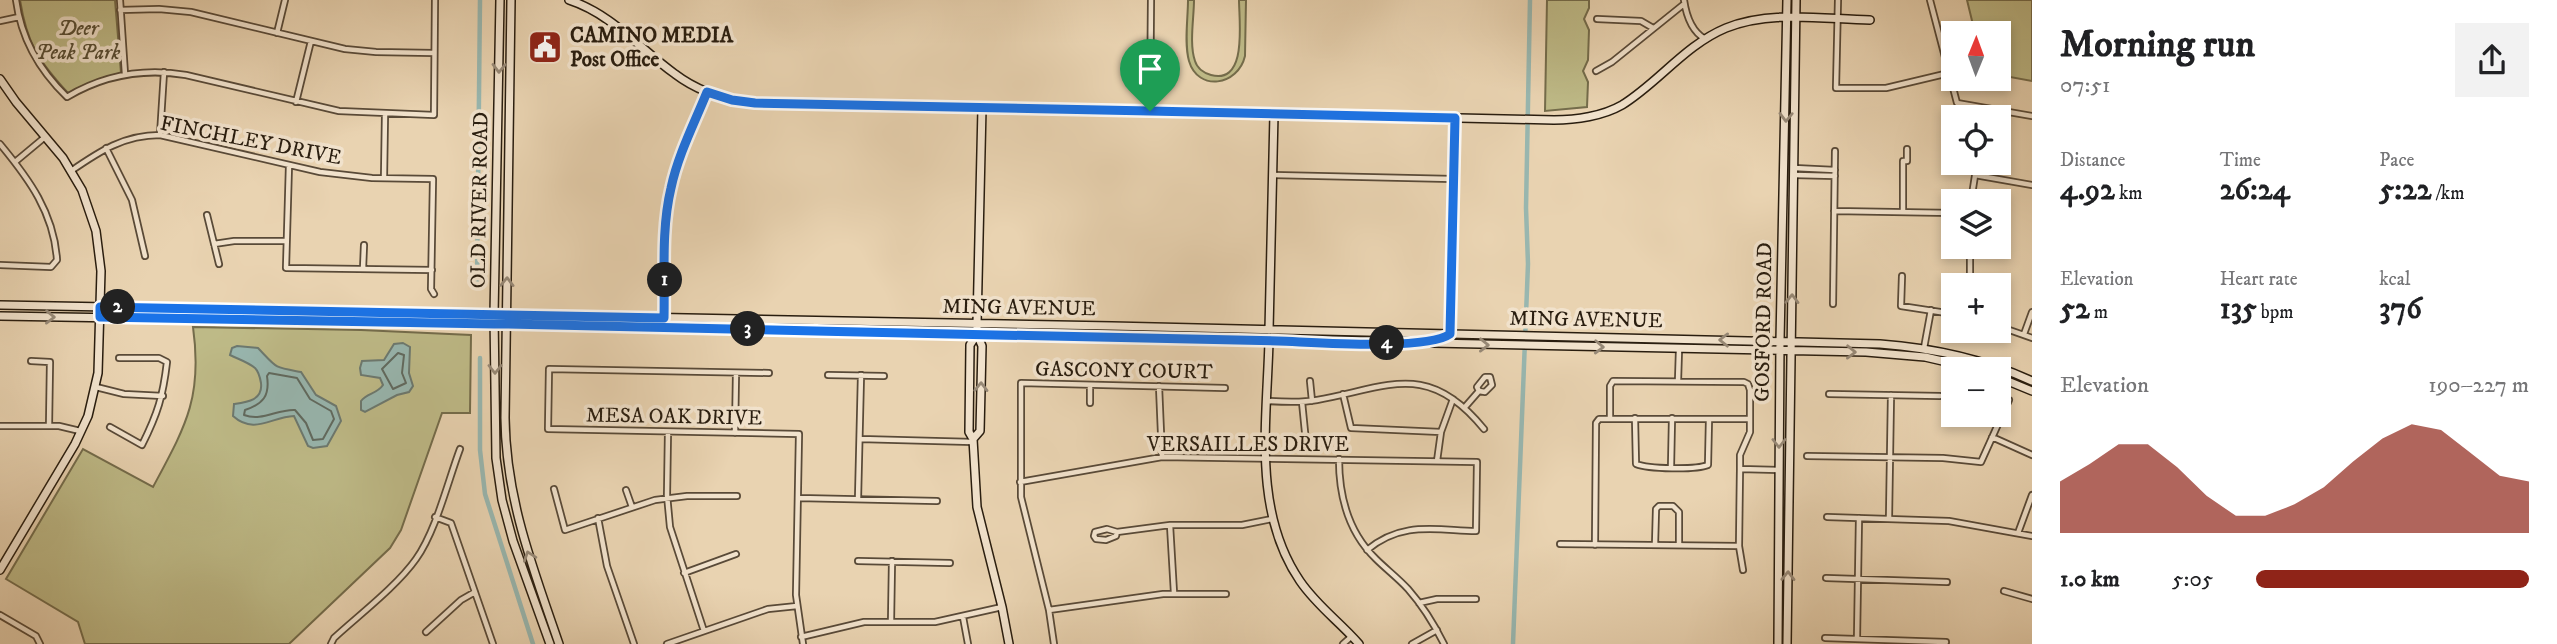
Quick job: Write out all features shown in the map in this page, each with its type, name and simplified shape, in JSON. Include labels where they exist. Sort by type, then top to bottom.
[{"type":"main road","name":"OLD RIVER ROAD","points":[[500,0],[494,315],[495,438],[502,500],[513,541],[550,644]]},
{"type":"main road","name":"OLD RIVER ROAD","points":[[511,0],[506,428],[509,479],[523,538],[559,644]]},
{"type":"main road","points":[[569,0],[605,17],[675,74],[707,92],[732,100],[755,103],[1455,118],[1575,119],[1624,104],[1705,39],[1737,24],[1759,19],[1791,18],[1870,20]]},
{"type":"main road","name":"GOSFORD ROAD","points":[[1787,0],[1791,18],[1794,172],[1787,644]]},
{"type":"main road","name":"GOSFORD ROAD","points":[[1778,644],[1780,341],[1791,18],[1796,0]]},
{"type":"main road","points":[[0,79],[71,171],[89,206],[96,231],[101,271],[96,387],[81,432],[0,570]]},
{"type":"main road","points":[[982,108],[977,334],[970,345],[969,432],[973,441],[977,507],[1009,644]]},
{"type":"main road","points":[[1269,330],[1274,114]]},
{"type":"main road","name":"MING AVENUE","points":[[0,305],[1880,344],[1924,348],[1982,362],[2032,381]]},
{"type":"main road","name":"MING AVENUE","points":[[0,316],[1780,350],[1903,354],[1941,360]]},
{"type":"main road","points":[[1412,343],[1443,340],[1450,334]]},
{"type":"main road","points":[[1269,341],[1267,489],[1272,519],[1281,546],[1301,582],[1318,604],[1359,644]]},
{"type":"main road","points":[[2011,382],[2032,391]]},
{"type":"main road","points":[[1779,470],[1785,476],[1784,516],[1789,525]]},
{"type":"street","points":[[16,0],[19,17],[35,58],[67,97],[93,84],[125,74],[164,72],[339,111],[434,116],[435,0]]},
{"type":"street","points":[[120,0],[125,74]]},
{"type":"street","points":[[276,33],[285,0]]},
{"type":"street","points":[[1150,0],[1150,111]]},
{"type":"street","points":[[1838,0],[1836,88],[1886,88],[1941,75]]},
{"type":"street","points":[[1930,0],[1941,42]]},
{"type":"street","points":[[1596,71],[1612,62],[1684,2],[1694,29],[1705,39]]},
{"type":"street","points":[[120,10],[191,12],[360,51],[434,53]]},
{"type":"street","points":[[0,21],[19,17]]},
{"type":"street","points":[[1597,19],[1641,20],[1653,28]]},
{"type":"street","points":[[296,102],[311,41]]},
{"type":"street","points":[[160,135],[164,72]]},
{"type":"street","points":[[1954,91],[1957,103],[1969,105]]},
{"type":"street","points":[[664,318],[666,228],[670,190],[707,92]]},
{"type":"street","points":[[2011,112],[2032,116]]},
{"type":"street","points":[[384,178],[385,115]]},
{"type":"street","points":[[1450,334],[1455,118]]},
{"type":"street","name":"FINCHLEY DRIVE","points":[[71,171],[106,148],[135,137],[160,135],[335,175],[433,179],[432,270]]},
{"type":"street","points":[[15,162],[45,137]]},
{"type":"street","points":[[0,144],[35,188],[46,210],[57,260],[51,267],[0,265]]},
{"type":"street","points":[[106,148],[132,200],[145,256]]},
{"type":"street","points":[[1903,212],[1903,161],[1907,161],[1908,149]]},
{"type":"street","points":[[1833,304],[1835,150]]},
{"type":"street","points":[[289,165],[286,268],[432,270],[431,289],[434,294]]},
{"type":"street","points":[[1794,172],[1835,170]]},
{"type":"street","points":[[1794,172],[1835,176]]},
{"type":"street","points":[[1273,175],[1453,179]]},
{"type":"street","points":[[1973,189],[1975,175],[2032,185]]},
{"type":"street","points":[[1834,211],[1941,213]]},
{"type":"street","points":[[207,215],[219,264]]},
{"type":"street","points":[[214,244],[234,241],[286,241]]},
{"type":"street","points":[[363,269],[364,245]]},
{"type":"street","points":[[1902,276],[1901,306],[1941,312]]},
{"type":"street","points":[[1924,348],[1931,310]]},
{"type":"street","points":[[2024,334],[2032,312]]},
{"type":"street","points":[[1269,330],[1269,341]]},
{"type":"street","points":[[2011,330],[2032,338]]},
{"type":"street","points":[[1678,381],[1679,350]]},
{"type":"street","points":[[110,427],[142,444],[159,411],[163,396],[167,362],[159,358],[119,358]]},
{"type":"street","points":[[31,361],[50,362],[49,426]]},
{"type":"street","name":"MESA OAK DRIVE","points":[[736,373],[549,369],[548,429],[799,434],[798,498]]},
{"type":"street","points":[[735,433],[736,373],[769,373]]},
{"type":"street","points":[[828,374],[884,376]]},
{"type":"street","points":[[858,499],[861,375]]},
{"type":"street","points":[[1310,381],[1312,401]]},
{"type":"street","points":[[1610,417],[1610,386],[1613,382],[1748,384],[1751,390],[1750,432],[1741,455],[1740,469],[1739,546],[1743,570]]},
{"type":"street","name":"GASCONY COURT","points":[[1020,482],[1021,383],[1226,388]]},
{"type":"street","points":[[1268,401],[1312,401],[1383,384],[1405,383],[1424,386],[1453,398],[1465,407],[1484,429]]},
{"type":"street","points":[[1090,385],[1090,403]]},
{"type":"street","points":[[1159,386],[1162,457]]},
{"type":"street","points":[[96,387],[124,394],[163,396]]},
{"type":"street","points":[[1465,407],[1479,391]]},
{"type":"street","points":[[1343,394],[1351,428],[1441,432]]},
{"type":"street","points":[[1829,394],[1940,396]]},
{"type":"street","points":[[1889,518],[1891,395]]},
{"type":"street","points":[[1437,461],[1441,432],[1453,398]]},
{"type":"street","points":[[1302,402],[1306,442]]},
{"type":"street","points":[[1635,418],[1636,464],[1643,467],[1700,468],[1708,465],[1709,419]]},
{"type":"street","points":[[1671,467],[1672,418]]},
{"type":"street","points":[[1595,544],[1596,423],[1599,419],[1750,419]]},
{"type":"street","points":[[0,426],[67,427],[81,432]]},
{"type":"street","points":[[1807,456],[1955,459],[1980,462],[1997,427]]},
{"type":"street","points":[[668,432],[667,498],[673,540],[704,631]]},
{"type":"street","points":[[1992,437],[2032,455]]},
{"type":"street","points":[[860,439],[973,441]]},
{"type":"street","points":[[331,644],[334,638],[411,566],[426,542],[460,449]]},
{"type":"street","name":"VERSAILLES DRIVE","points":[[1020,482],[1162,457],[1478,462],[1476,531],[1402,530],[1386,536],[1367,550]]},
{"type":"street","points":[[1339,459],[1344,507],[1352,527],[1367,550],[1419,603],[1444,644]]},
{"type":"street","points":[[1740,469],[1779,470]]},
{"type":"street","points":[[1020,482],[1054,644]]},
{"type":"street","points":[[554,489],[565,530],[667,498],[737,496]]},
{"type":"street","points":[[626,490],[632,507]]},
{"type":"street","points":[[2018,533],[2032,495]]},
{"type":"street","points":[[803,644],[797,606],[798,498],[937,501]]},
{"type":"street","points":[[1655,545],[1656,509],[1660,506],[1673,506],[1678,509],[1679,545]]},
{"type":"street","points":[[435,517],[451,523],[493,644]]},
{"type":"street","points":[[1827,517],[1959,522],[2032,536]]},
{"type":"street","points":[[1857,638],[1859,518]]},
{"type":"street","points":[[598,519],[607,566],[634,644]]},
{"type":"street","points":[[1117,531],[1116,536],[1107,540],[1096,539],[1094,536],[1100,530],[1117,531],[1170,525],[1242,525],[1272,519]]},
{"type":"street","points":[[1170,525],[1174,593]]},
{"type":"street","points":[[1560,544],[1739,546]]},
{"type":"street","points":[[684,573],[736,554]]},
{"type":"street","points":[[858,561],[950,563]]},
{"type":"street","points":[[891,622],[892,561]]},
{"type":"street","points":[[1826,578],[1947,582]]},
{"type":"street","points":[[2004,591],[2032,599]]},
{"type":"street","points":[[426,632],[461,600],[475,593]]},
{"type":"street","points":[[1049,610],[1074,604],[1174,593],[1226,594]]},
{"type":"street","points":[[1419,603],[1447,598],[1476,599]]},
{"type":"street","points":[[667,644],[768,609],[797,606]]},
{"type":"street","points":[[802,637],[864,622],[935,622],[1002,607]]},
{"type":"street","points":[[0,615],[36,636],[40,644]]},
{"type":"street","points":[[963,617],[968,644]]},
{"type":"street","points":[[1412,644],[1437,630]]},
{"type":"street","points":[[1343,644],[1352,636]]},
{"type":"street","points":[[1825,638],[1946,642]]},
{"type":"green space","name":"Deer Peak Park","points":[[20,0],[115,0],[121,73],[68,93],[35,51],[26,28]]},
{"type":"green space","points":[[1188,0],[1194,0],[1192,39],[1196,64],[1208,74],[1223,76],[1231,70],[1236,61],[1240,36],[1239,0],[1246,0],[1245,56],[1235,74],[1227,79],[1209,81],[1201,78],[1189,61]]},
{"type":"green space","points":[[1547,0],[1589,0],[1584,19],[1589,30],[1588,60],[1583,71],[1588,82],[1587,107],[1545,111]]},
{"type":"green space","points":[[1967,0],[2032,0],[2032,81],[2011,77],[2011,21],[1972,21]]},
{"type":"green space","points":[[193,327],[471,335],[470,413],[442,413],[401,530],[390,548],[289,644],[85,644],[78,622],[6,579],[83,449],[153,487],[189,411],[195,374]]},
{"type":"water","points":[[403,343],[410,347],[409,373],[413,386],[409,392],[397,395],[365,412],[361,410],[361,401],[383,385],[380,378],[361,375],[362,361],[384,360],[394,344]]},
{"type":"water","points":[[232,348],[258,348],[276,366],[301,372],[316,395],[336,406],[341,421],[327,446],[308,446],[294,416],[255,425],[233,416],[234,404],[254,399],[261,389],[260,377],[255,368],[230,355]]},
{"type":"waterway","points":[[477,285],[480,0]]},
{"type":"waterway","points":[[1513,644],[1528,264],[1526,208],[1530,0]]},
{"type":"waterway","points":[[480,358],[480,450],[485,494],[533,644]]},
{"type":"place","name":"CAMINO MEDIA Post Office","points":[[545,47]]},
{"type":"route","points":[[1150,111],[755,103],[732,100],[707,92],[670,190],[666,228],[664,318],[507,315],[507,324],[494,324],[100,317],[100,307],[507,315],[507,324],[1111,338],[1412,343],[1443,340],[1450,334],[1455,118],[1150,111]]}]
